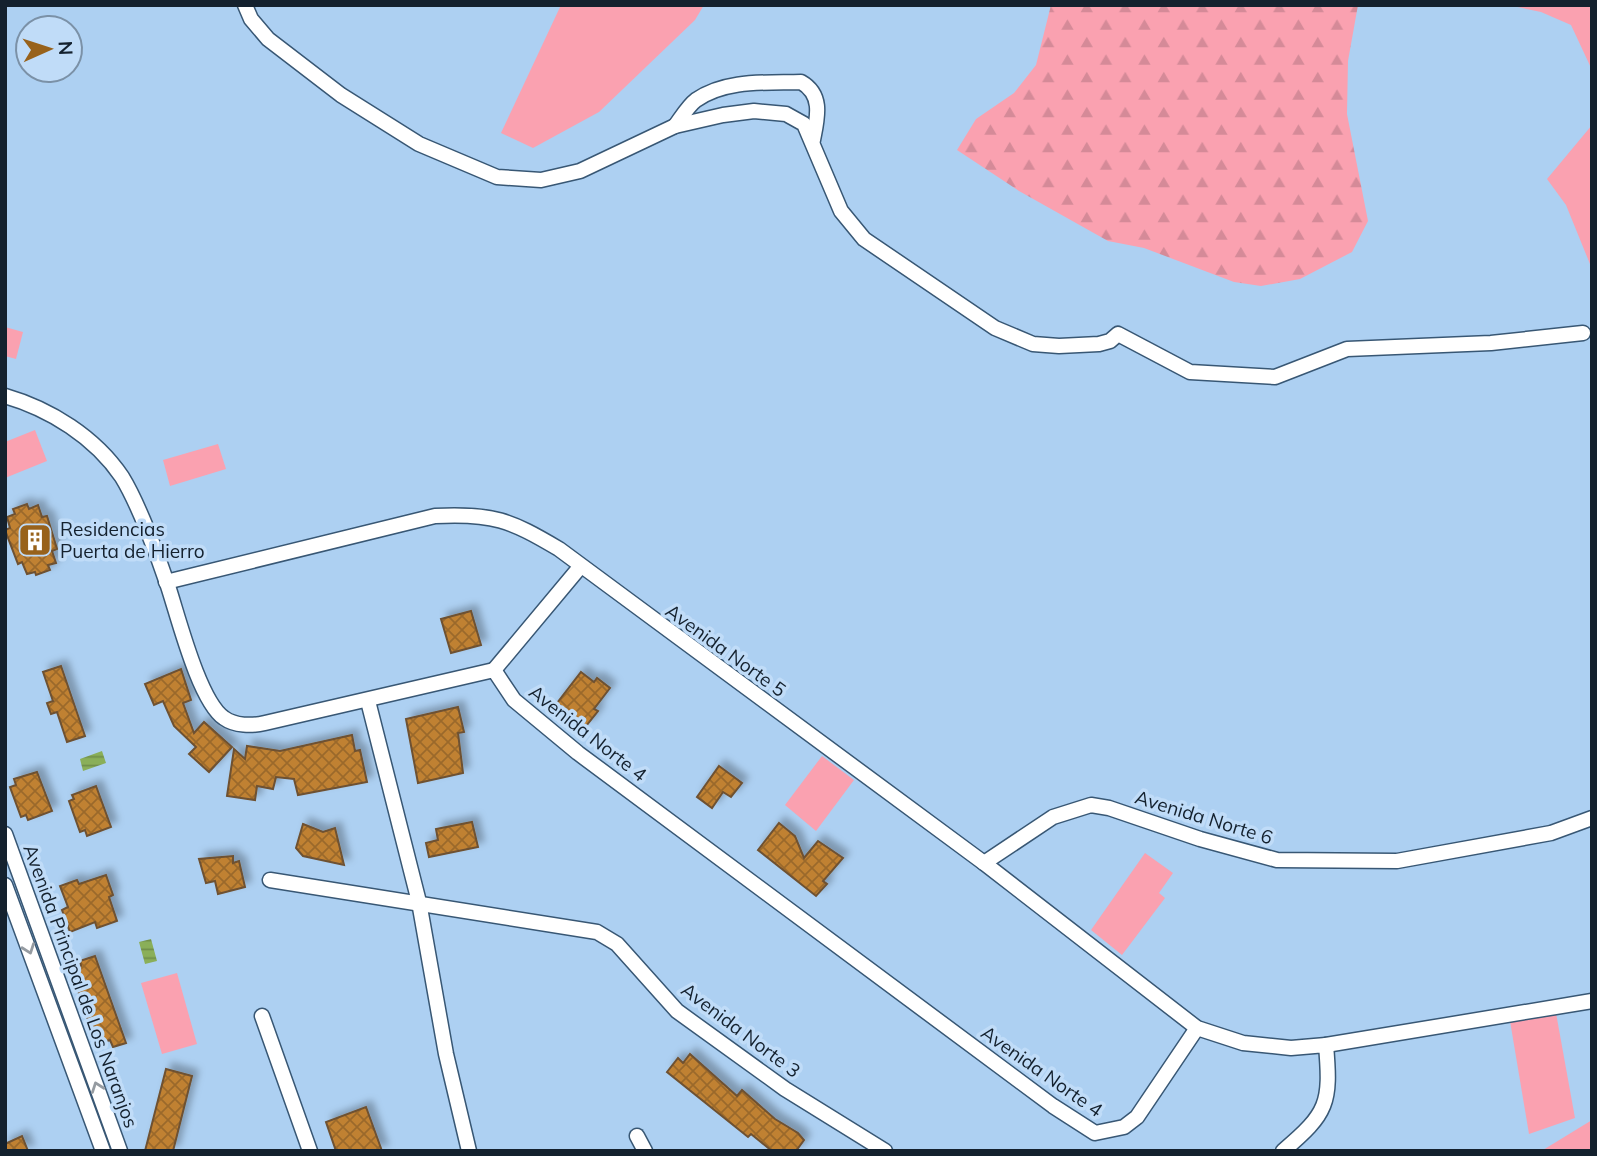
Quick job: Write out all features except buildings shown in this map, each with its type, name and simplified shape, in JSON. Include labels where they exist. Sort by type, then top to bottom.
[{"type":"street","points":[[245,5],[251,19],[268,39],[341,96],[419,144],[496,177],[541,180],[580,170],[675,126],[723,115],[765,112],[786,114],[804,124],[841,211],[864,239],[995,328],[1033,344],[1079,347],[1110,341],[1118,334],[1189,372],[1275,377],[1347,349],[1491,343],[1583,333]]},
{"type":"street","points":[[675,126],[695,101],[718,90],[742,83],[801,82],[815,95],[818,111],[813,140]]},
{"type":"street","points":[[5,396],[43,409],[65,423],[85,436],[110,463],[127,488],[166,582],[191,658],[213,707],[225,719],[252,726],[494,670],[580,567]]},
{"type":"street","name":"Avenida Norte 5","points":[[166,582],[408,521],[470,514],[515,523],[559,550],[984,863],[1197,1028]]},
{"type":"street","name":"Avenida Norte 4","points":[[494,670],[514,700],[578,753],[1081,1126],[1095,1133],[1124,1127],[1137,1116],[1197,1028]]},
{"type":"street","points":[[368,701],[419,902],[446,1054],[469,1151]]},
{"type":"street","name":"Avenida Norte 6","points":[[984,863],[1054,817],[1091,805],[1110,808],[1277,860],[1397,862],[1551,833],[1592,818]]},
{"type":"street","name":"Avenida Principal de Los Naranjos","points":[[5,834],[120,1151]]},
{"type":"street","name":"Avenida Norte 3","points":[[270,880],[597,932],[617,944],[677,1011],[785,1089],[885,1151]]},
{"type":"street","name":"Avenida Principal de Los Naranjos","points":[[5,885],[103,1151]]},
{"type":"street","points":[[1197,1028],[1243,1043],[1291,1048],[1326,1045],[1592,1001]]},
{"type":"street","points":[[262,1016],[310,1151]]},
{"type":"street","points":[[1283,1151],[1320,1115],[1328,1099],[1326,1045]]},
{"type":"street","points":[[636,1136],[645,1151]]},
{"type":"green space","points":[[561,5],[704,5],[695,20],[599,112],[533,148],[501,133]]},
{"type":"green space","points":[[1051,5],[1358,5],[1348,61],[1347,114],[1368,221],[1352,252],[1300,279],[1261,286],[1234,282],[1144,248],[1108,241],[1019,191],[957,150],[976,119],[1014,93],[1036,65]]},
{"type":"green space","points":[[1508,5],[1592,5],[1592,70],[1571,25],[1541,12]]},
{"type":"green space","points":[[1592,125],[1592,269],[1566,205],[1547,179]]},
{"type":"green space","points":[[5,327],[23,332],[16,359],[5,356]]},
{"type":"green space","points":[[35,430],[47,461],[5,478],[5,442]]},
{"type":"green space","points":[[218,444],[226,469],[170,486],[163,460]]},
{"type":"green space","points":[[822,756],[854,780],[816,831],[785,805]]},
{"type":"green space","points":[[1145,853],[1173,873],[1159,893],[1165,898],[1122,955],[1091,930]]},
{"type":"green space","points":[[177,973],[197,1044],[162,1054],[141,983]]},
{"type":"green space","points":[[1556,1013],[1575,1118],[1529,1134],[1510,1021]]},
{"type":"green space","points":[[1592,1120],[1592,1151],[1528,1151],[1543,1150]]},
{"type":"shaded area","points":[[102,751],[106,763],[83,771],[80,759]]},
{"type":"shaded area","points":[[151,939],[157,961],[145,964],[139,942]]},
{"type":"place","name":"Residencias Puerta de Hierro","points":[[35,540]]}]
